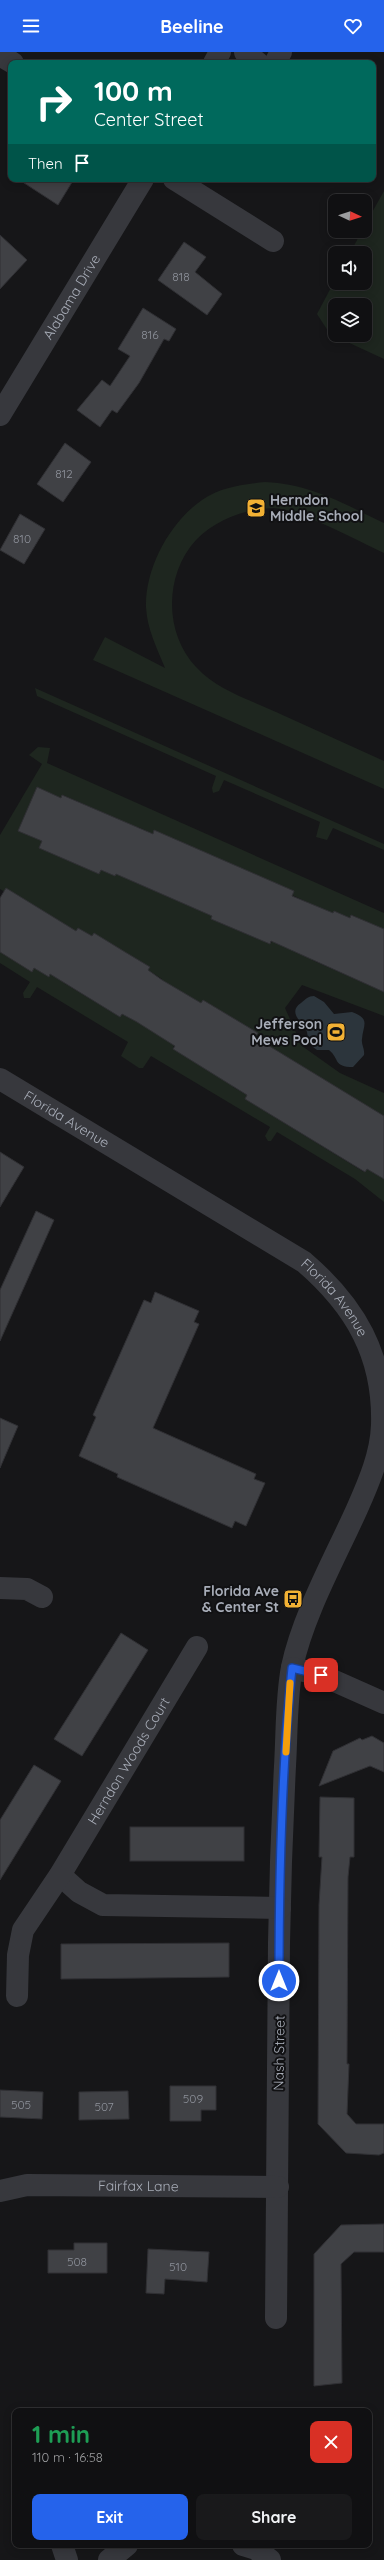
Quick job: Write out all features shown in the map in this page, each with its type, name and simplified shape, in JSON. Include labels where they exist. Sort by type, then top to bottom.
[{"type":"street","points":[[245,52],[254,60]]},
{"type":"street","name":"Alabama Drive","points":[[0,415],[6,392],[141,182]]},
{"type":"street","points":[[179,182],[273,241]]},
{"type":"street","name":"Florida Avenue","points":[[0,1079],[304,1262],[327,1282],[346,1304],[362,1330],[376,1365],[380,1390],[382,1425],[377,1456],[367,1485],[301,1634],[292,1668]]},
{"type":"street","points":[[0,1588],[27,1589],[42,1597]]},
{"type":"street","name":"Herndon Woods Court","points":[[17,1996],[18,1955],[23,1930],[60,1875],[197,1648]]},
{"type":"street","points":[[292,1668],[321,1675],[384,1703]]},
{"type":"street","name":"Nash Street","points":[[276,2318],[280,1908],[287,1713],[292,1668]]},
{"type":"street","points":[[60,1875],[79,1892],[103,1905],[280,1908]]},
{"type":"street","name":"Fairfax Lane","points":[[0,2191],[27,2185],[278,2187]]},
{"type":"street","points":[[63,2548],[67,2560]]},
{"type":"street","points":[[109,2560],[123,2548]]},
{"type":"street","points":[[253,2548],[270,2560]]},
{"type":"shaded area","points":[[384,191],[384,359],[347,342],[372,342],[372,298],[328,298],[328,331],[317,314],[330,290],[372,290],[372,246],[354,246],[358,238],[372,238],[372,212]]},
{"type":"shaded area","points":[[265,482],[297,487],[327,496],[384,523],[384,553],[311,519],[282,509],[272,508],[251,511],[241,513],[221,521],[196,540],[186,554],[178,570],[172,604],[178,638],[196,667],[213,682],[223,688],[384,761],[384,789],[93,660],[105,637],[165,668],[150,631],[146,607],[150,577],[162,547],[170,533],[190,509],[202,500],[224,489]]},
{"type":"shaded area","points":[[35,688],[384,844],[384,850],[333,828],[327,840],[316,837],[320,822],[224,780],[219,791],[213,793],[212,788],[216,776],[37,696]]},
{"type":"shaded area","points":[[38,747],[50,748],[47,763],[384,913],[384,930],[352,915],[350,918],[334,911],[312,960],[384,992],[384,1016],[302,985],[285,1008],[302,1046],[340,1073],[384,1093],[384,1116],[259,1045],[261,1040],[255,1037],[257,1033],[203,1000],[201,1003],[187,995],[173,1049],[236,1083],[233,1087],[247,1095],[245,1099],[364,1172],[367,1169],[382,1178],[384,1174],[384,1202],[355,1179],[277,1132],[271,1141],[268,1141],[265,1136],[270,1127],[151,1056],[143,1068],[139,1068],[121,1056],[128,1042],[37,987],[30,998],[24,998],[23,993],[30,982],[0,963],[0,952],[32,972],[34,968],[49,977],[52,971],[64,983],[120,1017],[122,1014],[137,1022],[162,979],[148,970],[150,967],[94,934],[92,936],[78,928],[74,934],[0,889],[0,835],[42,764],[29,755]],"holes":[[[37,787],[61,798],[63,795],[122,821],[136,831],[138,827],[153,834],[154,831],[307,902],[270,944],[211,919],[212,916],[132,881],[133,879],[117,872],[115,876],[101,870],[99,874],[39,848],[42,841],[18,831]]]},
{"type":"shaded area","name":"Jefferson Mews Pool","points":[[314,996],[324,1002],[334,1014],[352,1012],[362,1017],[364,1020],[362,1041],[364,1055],[353,1067],[342,1066],[329,1050],[317,1050],[309,1044],[306,1029],[295,1011],[297,1007],[306,999]]},
{"type":"building","points":[[23,182],[72,182],[58,205]]},
{"type":"building","points":[[0,235],[27,260],[0,289]]},
{"type":"building","points":[[184,242],[206,257],[195,272],[222,294],[207,315],[158,280]]},
{"type":"building","points":[[143,308],[176,329],[169,341],[164,339],[139,383],[117,413],[112,410],[100,427],[77,410],[102,380],[110,386],[130,356],[118,349]]},
{"type":"building","points":[[65,443],[91,462],[63,502],[37,484]]},
{"type":"building","points":[[20,514],[45,529],[24,564],[0,550]]},
{"type":"building","points":[[37,787],[61,798],[62,795],[153,834],[154,830],[294,891],[292,896],[333,913],[334,911],[350,918],[351,915],[384,929],[384,992],[271,941],[270,944],[211,919],[212,916],[116,874],[115,876],[101,870],[99,874],[39,848],[42,841],[18,831]]},
{"type":"building","points":[[6,888],[76,931],[78,928],[92,936],[94,933],[150,967],[148,970],[162,980],[201,1003],[203,1000],[258,1033],[255,1037],[261,1041],[384,1116],[384,1179],[367,1169],[365,1172],[245,1099],[247,1095],[173,1049],[175,1046],[137,1022],[122,1014],[120,1017],[50,974],[49,977],[34,968],[32,972],[0,952],[0,898]]},
{"type":"building","points":[[0,1152],[24,1167],[0,1207]]},
{"type":"building","points":[[36,1211],[54,1220],[0,1341],[0,1290]]},
{"type":"building","points":[[155,1292],[199,1311],[194,1322],[199,1324],[153,1428],[256,1474],[254,1479],[265,1483],[246,1526],[235,1521],[232,1528],[117,1477],[118,1474],[79,1456],[96,1417],[93,1415],[144,1300],[151,1303]]},
{"type":"building","points":[[0,1418],[18,1426],[0,1468]]},
{"type":"building","points":[[121,1633],[148,1650],[82,1756],[54,1739]]},
{"type":"building","points":[[372,1736],[384,1743],[384,1772],[370,1766],[319,1786],[333,1751],[360,1738],[362,1740]]},
{"type":"building","points":[[34,1765],[61,1781],[0,1880],[0,1820]]},
{"type":"building","points":[[320,1797],[354,1798],[354,1857],[350,1857],[348,1877],[347,2064],[349,2064],[347,2114],[356,2124],[384,2124],[384,2153],[379,2155],[346,2153],[318,2124],[319,1905],[322,1857],[319,1857]]},
{"type":"building","points":[[130,1827],[244,1827],[244,1861],[130,1861]]},
{"type":"building","points":[[229,1943],[229,1977],[61,1979],[61,1944]]},
{"type":"building","points":[[170,2086],[216,2086],[216,2110],[201,2110],[201,2121],[170,2121]]},
{"type":"building","points":[[0,2090],[43,2092],[42,2119],[0,2117]]},
{"type":"building","points":[[128,2091],[129,2119],[79,2120],[79,2092]]},
{"type":"building","points":[[384,2224],[384,2252],[354,2252],[341,2264],[342,2383],[314,2386],[314,2254],[341,2225]]},
{"type":"building","points":[[74,2243],[107,2243],[107,2273],[48,2273],[48,2250],[74,2250]]},
{"type":"building","points":[[148,2249],[209,2252],[207,2282],[165,2279],[164,2294],[146,2293]]},
{"type":"slow traffic","points":[[286,1752],[287,1713],[290,1683]]},
{"type":"place","name":"Herndon Middle School","points":[[256,508]]},
{"type":"place","name":"Jefferson Mews Pool","points":[[336,1032]]},
{"type":"place","name":"Florida Ave & Center St","points":[[293,1599]]},
{"type":"route","points":[[279,1981],[280,1878],[287,1713],[292,1668],[321,1675]]}]
